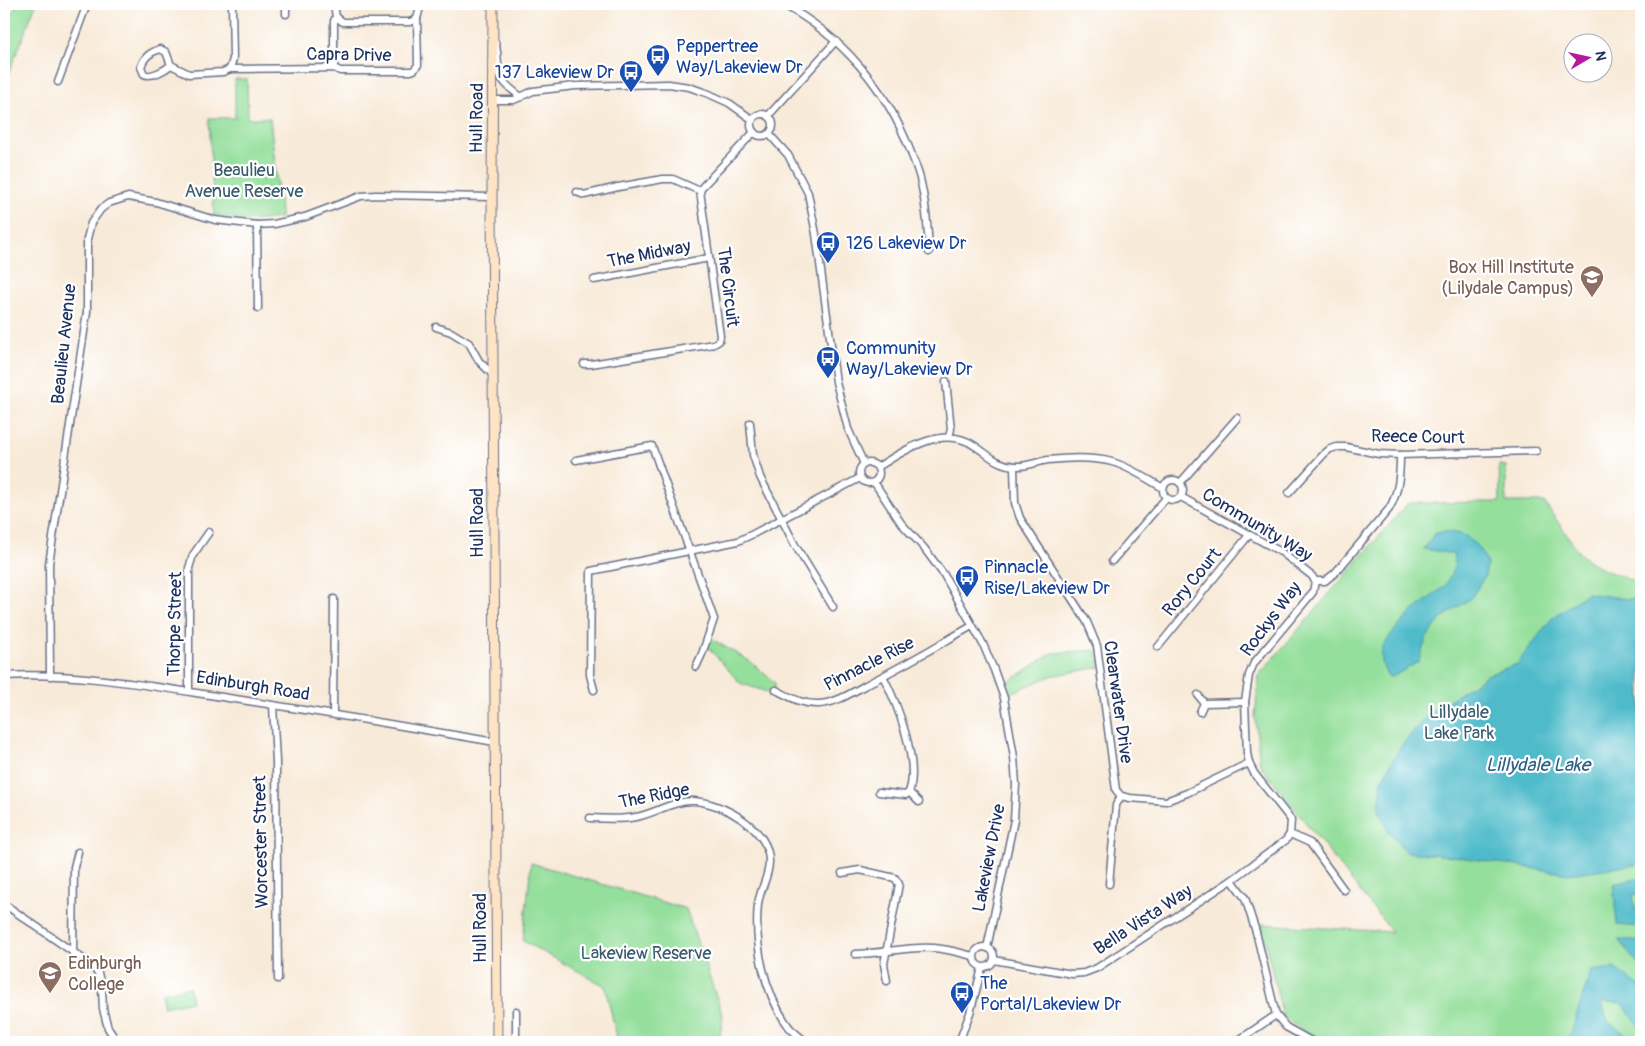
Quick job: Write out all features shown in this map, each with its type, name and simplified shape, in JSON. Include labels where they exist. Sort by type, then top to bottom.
[{"type":"main road","name":"Hull Road","points":[[493,4],[492,197],[497,1042]]},
{"type":"street","points":[[58,82],[87,4]]},
{"type":"street","points":[[230,69],[233,59],[232,4]]},
{"type":"street","points":[[286,4],[286,14]]},
{"type":"street","points":[[334,4],[336,17],[334,22],[334,68]]},
{"type":"street","points":[[336,17],[343,22],[410,22],[417,19],[419,4]]},
{"type":"street","points":[[782,4],[819,26],[836,42],[872,79],[893,112],[907,142],[921,182],[928,227],[929,252]]},
{"type":"street","name":"Capra Drive","points":[[171,65],[189,74],[223,72],[230,69],[334,68],[340,71],[414,70],[417,68],[419,60],[417,19]]},
{"type":"street","points":[[494,41],[498,51],[500,75],[508,86],[521,97]]},
{"type":"street","points":[[768,116],[836,42]]},
{"type":"street","points":[[160,49],[166,52],[171,65],[155,75],[149,76],[144,74],[141,67],[144,59],[160,49]]},
{"type":"street","points":[[493,100],[514,100],[533,91],[575,86],[669,84],[689,87],[716,97],[729,103],[753,120]]},
{"type":"street","points":[[762,114],[768,116],[773,125],[769,134],[763,136],[754,132],[751,126],[753,120],[762,114]]},
{"type":"street","points":[[577,192],[584,195],[668,179],[673,179],[700,191],[754,132]]},
{"type":"street","points":[[769,134],[788,155],[808,193],[816,234],[836,382],[848,429],[864,464]]},
{"type":"street","name":"The Circuit","points":[[584,364],[714,344],[719,341],[720,336],[700,191]]},
{"type":"street","name":"Beaulieu Avenue","points":[[50,676],[49,564],[87,312],[88,239],[91,223],[101,209],[109,203],[128,197],[135,197],[215,220],[257,225],[274,224],[305,217],[361,196],[492,197]]},
{"type":"street","points":[[257,225],[258,308]]},
{"type":"street","name":"The Midway","points":[[594,280],[709,258]]},
{"type":"street","points":[[436,327],[451,332],[470,343],[479,361],[493,375]]},
{"type":"street","points":[[946,381],[951,429],[949,438]]},
{"type":"street","points":[[1180,482],[1237,418]]},
{"type":"street","points":[[750,423],[753,455],[758,470],[796,545],[833,607]]},
{"type":"street","points":[[878,468],[903,450],[935,439],[949,438],[966,441],[998,462],[1014,466],[1030,465],[1048,460],[1100,460],[1122,466],[1163,488]]},
{"type":"street","points":[[576,460],[652,446],[714,619],[696,666]]},
{"type":"street","name":"Reece Court","points":[[1289,493],[1330,449],[1346,447],[1379,454],[1400,455],[1536,451]]},
{"type":"street","name":"Rockys Way","points":[[1290,834],[1291,820],[1254,773],[1249,763],[1247,753],[1246,702],[1249,675],[1254,663],[1313,592],[1315,581],[1325,581],[1335,573],[1390,509],[1399,487],[1400,455]]},
{"type":"street","points":[[872,463],[878,468],[879,475],[874,482],[865,482],[860,478],[859,470],[864,464],[872,463]]},
{"type":"street","name":"Clearwater Drive","points":[[1014,466],[1015,503],[1020,518],[1087,622],[1098,646],[1116,790],[1121,796]]},
{"type":"street","points":[[594,690],[590,675],[591,571],[738,540],[860,478]]},
{"type":"street","points":[[1174,480],[1180,482],[1183,492],[1181,497],[1171,500],[1166,498],[1163,488],[1167,482],[1174,480]]},
{"type":"street","name":"Lakeview Drive","points":[[874,482],[901,523],[929,554],[944,575],[983,644],[1004,698],[1013,750],[1016,784],[1014,820],[987,948]]},
{"type":"street","name":"Community Way","points":[[1181,497],[1292,559],[1312,576],[1315,581]]},
{"type":"street","points":[[1112,561],[1166,498]]},
{"type":"street","name":"Thorpe Street","points":[[188,692],[189,568],[193,555],[209,532]]},
{"type":"street","name":"Rory Court","points":[[1158,647],[1249,535]]},
{"type":"street","points":[[333,713],[334,599]]},
{"type":"street","name":"Pinnacle Rise","points":[[776,690],[799,702],[820,704],[845,696],[972,626]]},
{"type":"street","name":"Edinburgh Road","points":[[4,676],[80,677],[333,713],[495,742]]},
{"type":"street","points":[[883,676],[896,703],[908,743],[911,778],[909,792]]},
{"type":"street","points":[[1198,695],[1204,703]]},
{"type":"street","points":[[1204,703],[1246,702]]},
{"type":"street","points":[[1200,712],[1204,703]]},
{"type":"street","name":"Worcester Street","points":[[273,705],[276,762],[278,979]]},
{"type":"street","points":[[1109,884],[1116,805],[1121,796],[1166,801],[1188,793],[1249,763]]},
{"type":"street","points":[[879,792],[906,795],[909,792]]},
{"type":"street","points":[[909,792],[919,802]]},
{"type":"street","name":"The Ridge","points":[[590,818],[635,818],[693,801],[710,804],[728,812],[749,824],[760,834],[766,846],[769,860],[768,873],[758,902],[757,924],[762,965],[777,1008],[790,1028],[804,1041]]},
{"type":"street","points":[[1290,834],[1310,844],[1344,890]]},
{"type":"street","name":"Bella Vista Way","points":[[994,960],[1063,973],[1084,973],[1109,961],[1232,880],[1286,840],[1290,834]]},
{"type":"street","points":[[73,954],[74,867],[78,852]]},
{"type":"street","points":[[842,873],[860,870],[896,878],[899,884],[884,964],[887,981]]},
{"type":"street","points":[[1232,880],[1245,898],[1256,932],[1276,1015],[1286,1027],[1313,1042]]},
{"type":"street","points":[[4,904],[86,962],[98,973],[102,989],[103,1010],[108,1028],[117,1042]]},
{"type":"street","points":[[855,954],[878,954],[887,950],[936,948],[974,956]]},
{"type":"street","points":[[979,948],[987,948],[993,952],[994,960],[989,966],[982,968],[976,965],[974,956],[979,948]]},
{"type":"street","points":[[959,1042],[970,1013],[982,968]]},
{"type":"street","points":[[516,1011],[516,1042]]},
{"type":"street","points":[[1236,1042],[1276,1015]]},
{"type":"street","points":[[106,1042],[112,1035]]},
{"type":"green space","points":[[16,4],[36,4],[4,85],[4,36]]},
{"type":"green space","name":"Beaulieu Avenue Reserve","points":[[235,79],[247,79],[248,118],[270,118],[281,218],[251,221],[214,215],[209,118],[235,118]]},
{"type":"green space","name":"Lillydale Lake Park","points":[[1499,465],[1506,466],[1506,502],[1544,502],[1580,554],[1600,568],[1630,580],[1641,580],[1641,1042],[1321,1042],[1283,1017],[1261,924],[1392,932],[1260,765],[1255,717],[1259,675],[1408,503],[1500,502]]},
{"type":"green space","points":[[710,638],[751,662],[775,683],[773,694],[740,683],[707,646]]},
{"type":"green space","points":[[1096,650],[1101,667],[1051,676],[1009,694],[1004,685],[1052,653]]},
{"type":"green space","name":"Lakeview Reserve","points":[[531,863],[686,909],[723,1016],[719,1042],[618,1042],[605,986],[523,941]]},
{"type":"green space","points":[[189,987],[192,1001],[164,1007],[161,993]]},
{"type":"water","points":[[1446,531],[1465,535],[1481,550],[1487,564],[1485,576],[1471,598],[1442,618],[1427,637],[1418,662],[1392,677],[1387,676],[1382,664],[1382,649],[1392,633],[1413,611],[1446,585],[1455,565],[1453,554],[1424,549],[1434,534]]},
{"type":"water","name":"Lillydale Lake","points":[[1587,593],[1627,599],[1641,599],[1641,864],[1568,874],[1453,856],[1406,852],[1389,832],[1379,810],[1382,780],[1399,749],[1427,715],[1487,675],[1517,664],[1552,618]]},
{"type":"water","points":[[1641,878],[1641,893],[1633,895],[1635,908],[1641,908],[1641,927],[1617,925],[1613,884]]},
{"type":"water","points":[[1618,940],[1641,940],[1641,967]]},
{"type":"water","points":[[1614,968],[1641,987],[1641,1029],[1622,1003],[1601,1002],[1608,1022],[1638,1042],[1568,1042],[1591,971]]},
{"type":"place","name":"Peppertree Way/Lakeview Dr","points":[[658,77]]},
{"type":"place","name":"137 Lakeview Dr","points":[[631,93]]},
{"type":"place","name":"126 Lakeview Dr","points":[[828,264]]},
{"type":"place","name":"Box Hill Institute (Lilydale Campus)","points":[[1592,298]]},
{"type":"place","name":"Community Way/Lakeview Dr","points":[[828,379]]},
{"type":"place","name":"Pinnacle Rise/Lakeview Dr","points":[[967,598]]},
{"type":"place","name":"Edinburgh College","points":[[50,994]]},
{"type":"place","name":"The Portal/Lakeview Dr","points":[[962,1014]]}]
